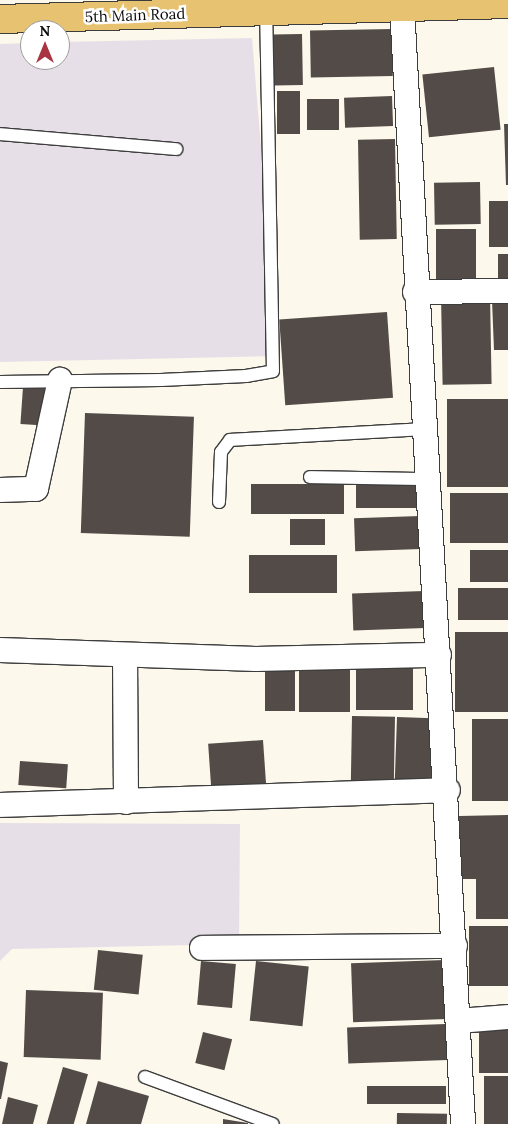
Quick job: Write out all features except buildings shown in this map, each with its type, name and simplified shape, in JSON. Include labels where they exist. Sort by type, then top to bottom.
[{"type":"main road","name":"5th Main Road","points":[[1,19],[123,8],[266,11],[508,4]]},
{"type":"street","points":[[402,7],[415,292],[448,790],[463,1124]]},
{"type":"street","points":[[415,292],[508,291]]},
{"type":"street","points":[[0,490],[36,489],[60,380]]},
{"type":"street","points":[[0,650],[256,659],[439,654]]},
{"type":"street","points":[[125,654],[126,802]]},
{"type":"street","points":[[0,805],[448,790]]},
{"type":"street","points":[[202,948],[455,946]]},
{"type":"street","points":[[458,1021],[508,1017]]},
{"type":"lane","points":[[0,382],[170,380],[273,371],[266,11]]},
{"type":"lane","points":[[0,134],[176,149]]},
{"type":"lane","points":[[219,502],[221,452],[230,440],[424,429]]},
{"type":"lane","points":[[310,478],[428,479]]},
{"type":"lane","points":[[145,1078],[272,1124]]},
{"type":"shaded area","points":[[252,38],[278,356],[0,362],[0,44],[20,43],[20,70],[70,70],[70,42]]},
{"type":"shaded area","points":[[0,823],[240,824],[239,944],[12,949],[0,961]]}]
